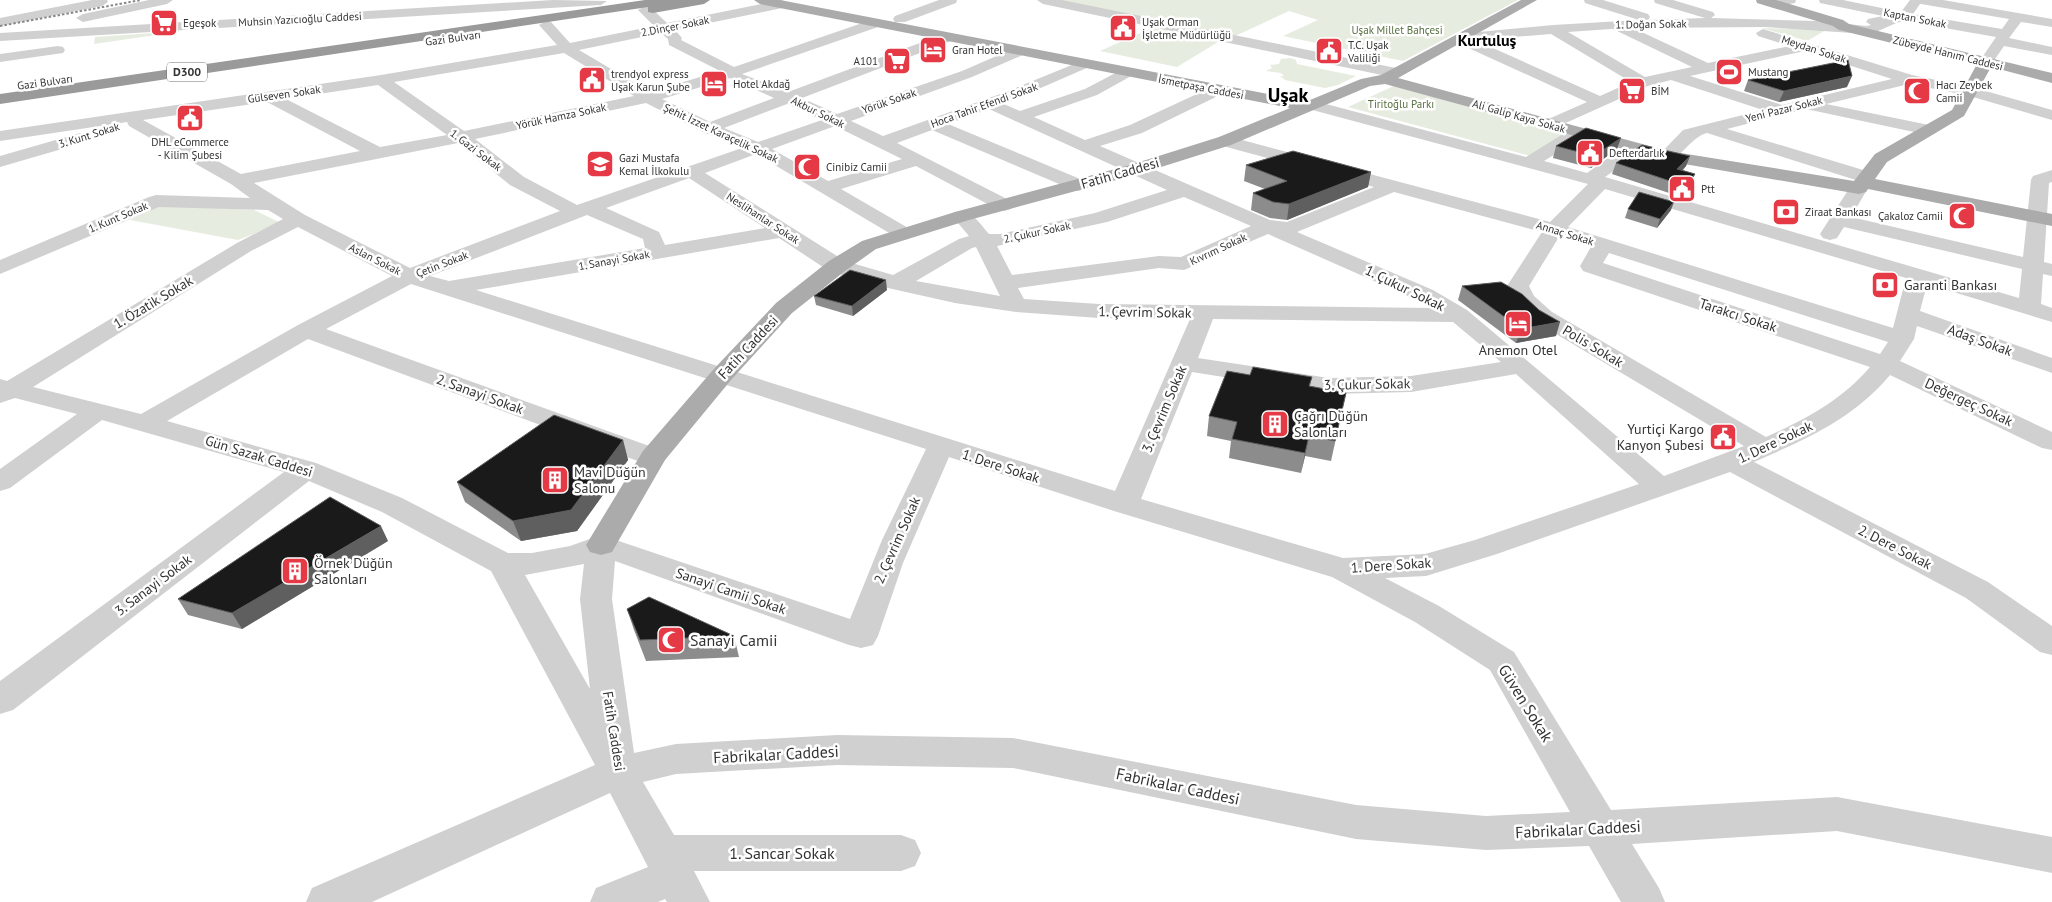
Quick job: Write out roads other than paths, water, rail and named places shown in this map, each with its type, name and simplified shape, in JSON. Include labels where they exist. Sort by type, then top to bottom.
[{"type":"highway","name":"Gazi Bulvarı","points":[[205,64],[303,58],[546,24],[641,5],[704,0]]},
{"type":"highway","name":"Gazi Bulvarı","points":[[0,99],[205,64],[443,16],[606,1]]},
{"type":"highway","points":[[372,40],[670,2]]},
{"type":"highway","name":"D300","points":[[372,40],[641,5]]},
{"type":"highway","name":"Gazi Bulvarı","points":[[0,88],[205,64],[372,40]]},
{"type":"main road","name":"İsmetpaşa Caddesi","points":[[760,0],[900,19],[1294,97],[1303,99],[1312,105]]},
{"type":"main road","points":[[1312,105],[1342,103],[1382,86],[1390,76],[1531,0]]},
{"type":"main road","name":"Zübeyde Hanım Caddesi","points":[[1746,0],[1828,24],[2052,78]]},
{"type":"main road","name":"Zübeyde Hanım Caddesi","points":[[1767,1],[1838,23],[1844,27]]},
{"type":"main road","name":"İsmetpaşa Caddesi","points":[[807,5],[876,23],[1218,90],[1294,104],[1312,105]]},
{"type":"main road","points":[[1863,182],[1882,158],[1958,113],[1986,62]]},
{"type":"main road","name":"Ali Galip Kaya Sokak","points":[[1390,76],[1577,133],[1668,156],[1863,182],[2044,219]]},
{"type":"main road","name":"Fatih Caddesi","points":[[601,545],[653,458],[722,375],[784,308],[837,266],[869,245],[903,233],[1136,169],[1225,141],[1312,105]]},
{"type":"street","points":[[0,22],[168,0]]},
{"type":"street","points":[[900,19],[951,0]]},
{"type":"street","name":"Ali Galip Kaya Sokak","points":[[1043,0],[1242,42],[1390,76]]},
{"type":"street","points":[[1590,0],[1662,23]]},
{"type":"street","name":"Meydan Sokak","points":[[1660,0],[1909,79],[1969,91],[2052,115]]},
{"type":"street","points":[[1767,1],[1790,0]]},
{"type":"street","name":"Kaptan Sokak","points":[[1825,0],[1966,28],[2052,51]]},
{"type":"street","name":"Muhsin Yazıcıoğlu Caddesi","points":[[0,35],[258,22],[443,16],[470,5],[606,1]]},
{"type":"street","points":[[1898,2],[1917,2],[2020,12],[2052,23]]},
{"type":"street","points":[[1905,17],[1917,2]]},
{"type":"street","name":"2.Dinçer Sokak","points":[[567,48],[782,4]]},
{"type":"street","points":[[641,5],[675,38],[674,42],[692,38]]},
{"type":"street","points":[[746,25],[807,5]]},
{"type":"street","points":[[87,32],[111,6]]},
{"type":"street","points":[[0,35],[111,6]]},
{"type":"street","points":[[258,22],[266,7]]},
{"type":"street","points":[[172,27],[188,12]]},
{"type":"street","points":[[1986,62],[2020,12]]},
{"type":"street","name":"1. Doğan Sokak","points":[[1458,38],[1553,28],[1662,23],[1732,23],[1875,29],[1890,21],[1905,17]]},
{"type":"street","name":"Yörük Hamza Sokak","points":[[238,180],[377,154],[648,98],[733,72],[876,23]]},
{"type":"street","points":[[98,45],[185,33],[228,24]]},
{"type":"street","name":"Şehit İzzet Karaçelik Sokak","points":[[546,24],[567,48],[582,59],[648,98],[709,128],[758,148],[903,233]]},
{"type":"street","points":[[1614,25],[1706,68]]},
{"type":"street","points":[[1478,27],[1488,32],[1503,33]]},
{"type":"street","points":[[1550,125],[1598,101],[1643,82],[1806,47],[1844,27]]},
{"type":"street","points":[[1553,28],[1643,82]]},
{"type":"street","points":[[1894,39],[1966,28]]},
{"type":"street","points":[[709,128],[949,37]]},
{"type":"street","points":[[1458,38],[1598,101]]},
{"type":"street","name":"Akbur Sokak","points":[[674,42],[733,72],[737,78],[789,98],[834,121],[882,142],[1004,205]]},
{"type":"street","name":"Gülseven Sokak","points":[[0,136],[381,80],[567,48]]},
{"type":"street","points":[[0,58],[68,49]]},
{"type":"street","name":"Yörük Sokak","points":[[758,148],[967,74],[1020,51]]},
{"type":"street","name":"Hoca Tahir Efendi Sokak","points":[[882,142],[991,104],[1084,64]]},
{"type":"street","points":[[1020,116],[1090,92],[1128,72]]},
{"type":"street","points":[[1672,75],[1781,110]]},
{"type":"street","name":"Yeni Pazar Sokak","points":[[1668,156],[1689,134],[1707,128],[1909,79]]},
{"type":"street","name":"1. Gazi Sokak","points":[[381,80],[461,137],[517,181],[582,210],[652,236],[657,252]]},
{"type":"street","points":[[1084,146],[1136,129],[1218,90]]},
{"type":"street","points":[[268,96],[377,154]]},
{"type":"street","name":"1. Çukur Sokak","points":[[991,104],[1425,295],[1459,314],[1659,486]]},
{"type":"street","points":[[1312,105],[1530,162],[1822,246],[2052,315]]},
{"type":"street","points":[[1804,105],[1928,130]]},
{"type":"street","name":"3. Kunt Sokak","points":[[0,162],[178,109]]},
{"type":"street","name":"Aslan Sokak","points":[[135,122],[238,180],[272,204],[298,219],[409,276],[722,375]]},
{"type":"street","points":[[932,124],[1078,185]]},
{"type":"street","points":[[1707,128],[1863,182],[1822,246]]},
{"type":"street","points":[[1530,162],[1577,133]]},
{"type":"street","name":"Annaç Sokak","points":[[1225,141],[1554,229],[1905,327]]},
{"type":"street","name":"Çetin Sokak","points":[[145,423],[306,330],[409,276],[582,210],[758,148]]},
{"type":"street","name":"Polis Sokak","points":[[1634,148],[1595,181],[1554,229],[1509,287],[1544,317],[1766,448]]},
{"type":"street","points":[[827,187],[918,160]]},
{"type":"street","name":"Neslihanlar Sokak","points":[[690,171],[837,266]]},
{"type":"street","points":[[2029,308],[2042,268],[2048,180]]},
{"type":"street","name":"Kıvrım Sokak","points":[[1005,283],[1158,262],[1184,264],[1268,226],[1289,228],[1392,186]]},
{"type":"street","name":"2. Çukur Sokak","points":[[896,283],[966,243],[1000,240],[1100,218],[1184,190]]},
{"type":"street","name":"1. Kunt Sokak","points":[[0,268],[156,201],[272,204]]},
{"type":"street","points":[[962,216],[983,240],[1016,305]]},
{"type":"street","name":"1. Özatik Sokak","points":[[4,391],[244,246],[298,219]]},
{"type":"street","points":[[1840,220],[2042,268]]},
{"type":"street","name":"1. Sanayi Sokak","points":[[445,288],[783,231]]},
{"type":"street","name":"Tarakcı Sokak","points":[[1603,244],[1591,266],[1886,364]]},
{"type":"street","points":[[0,247],[30,255]]},
{"type":"street","name":"1. Çevrim Sokak","points":[[837,266],[896,283],[956,296],[1016,305],[1099,311],[1204,314],[1459,314]]},
{"type":"street","name":"1. Dere Sokak","points":[[722,375],[1124,504],[1343,569],[1426,565],[1486,547],[1732,462],[1804,430],[1840,409],[1868,385],[1886,364],[1905,327],[1918,275]]},
{"type":"street","points":[[1425,295],[1462,292]]},
{"type":"street","name":"3. Çevrim Sokak","points":[[1124,504],[1204,314]]},
{"type":"street","name":"Adaş Sokak","points":[[1905,327],[2052,366]]},
{"type":"street","name":"2. Sanayi Sokak","points":[[306,330],[653,458]]},
{"type":"street","name":"3. Çukur Sokak","points":[[1184,363],[1329,386],[1411,384],[1521,366]]},
{"type":"street","name":"Değergeç Sokak","points":[[1886,364],[2052,442]]},
{"type":"street","name":"Gün Sazak Caddesi","points":[[4,391],[145,423],[306,469],[392,505],[503,564]]},
{"type":"street","points":[[0,482],[98,411]]},
{"type":"street","name":"2. Çevrim Sokak","points":[[861,636],[874,593],[891,552],[941,446]]},
{"type":"street","name":"2. Dere Sokak","points":[[1732,462],[1977,590],[2052,643]]},
{"type":"street","name":"3. Sanayi Sokak","points":[[0,700],[306,469]]},
{"type":"street","points":[[601,545],[577,555],[532,564],[503,564],[618,772]]},
{"type":"street","name":"Sanayi Camii Sokak","points":[[601,545],[861,636]]},
{"type":"street","name":"Fatih Caddesi","points":[[601,545],[596,599],[618,772],[675,877]]},
{"type":"street","name":"Güven Sokak","points":[[1343,569],[1427,614],[1502,661],[1644,902]]},
{"type":"street","name":"Fabrikalar Caddesi","points":[[327,902],[618,772],[676,759],[837,750],[1013,753],[1356,822],[1486,833],[1836,814],[2052,855]]},
{"type":"street","name":"1. Sancar Sokak","points":[[675,877],[901,853]]},
{"type":"street","points":[[611,902],[675,877]]},
{"type":"railway","points":[[0,26],[141,0]]},
{"type":"place","name":"Egeşok","points":[[164,23]]},
{"type":"place","name":"Uşak Orman İşletme Müdürlüğü","points":[[1123,28]]},
{"type":"place","name":"Gran Hotel","points":[[933,50]]},
{"type":"place","name":"T.C. Uşak Valiliği","points":[[1329,51]]},
{"type":"place","name":"A101","points":[[897,61]]},
{"type":"place","name":"Mustang","points":[[1729,72]]},
{"type":"place","name":"trendyol express Uşak Karun Şube","points":[[592,80]]},
{"type":"place","name":"Hotel Akdağ","points":[[714,84]]},
{"type":"place","name":"BİM","points":[[1632,91]]},
{"type":"place","name":"Hacı Zeybek Camii","points":[[1917,91]]},
{"type":"place","name":"DHL eCommerce - Kilim Şubesi","points":[[190,118]]},
{"type":"place","name":"Defterdarlık","points":[[1590,153]]},
{"type":"place","name":"Gazi Mustafa Kemal İlkokulu","points":[[600,164]]},
{"type":"place","name":"Cinibiz Camii","points":[[807,167]]},
{"type":"place","name":"Ptt","points":[[1682,189]]},
{"type":"place","name":"Ziraat Bankası","points":[[1786,212]]},
{"type":"place","name":"Çakaloz Camii","points":[[1962,216]]},
{"type":"place","name":"Garanti Bankası","points":[[1885,285]]},
{"type":"place","name":"Anemon Otel","points":[[1518,324]]},
{"type":"place","name":"Çağrı Düğün Salonları","points":[[1275,424]]},
{"type":"place","name":"Yurtiçi Kargo Kanyon Şubesi","points":[[1723,437]]},
{"type":"place","name":"Mavi Düğün Salonu","points":[[555,480]]},
{"type":"place","name":"Örnek Düğün Salonları","points":[[295,571]]},
{"type":"place","name":"Sanayi Camii","points":[[671,640]]},
{"type":"district","name":"Kurtuluş","points":[[1487,40]]},
{"type":"district","name":"Uşak","points":[[1288,95]]},
{"type":"park label","name":"Uşak Millet Bahçesi","points":[[1397,30]]},
{"type":"park label","name":"Tiritoğlu Parkı","points":[[1401,104]]}]
